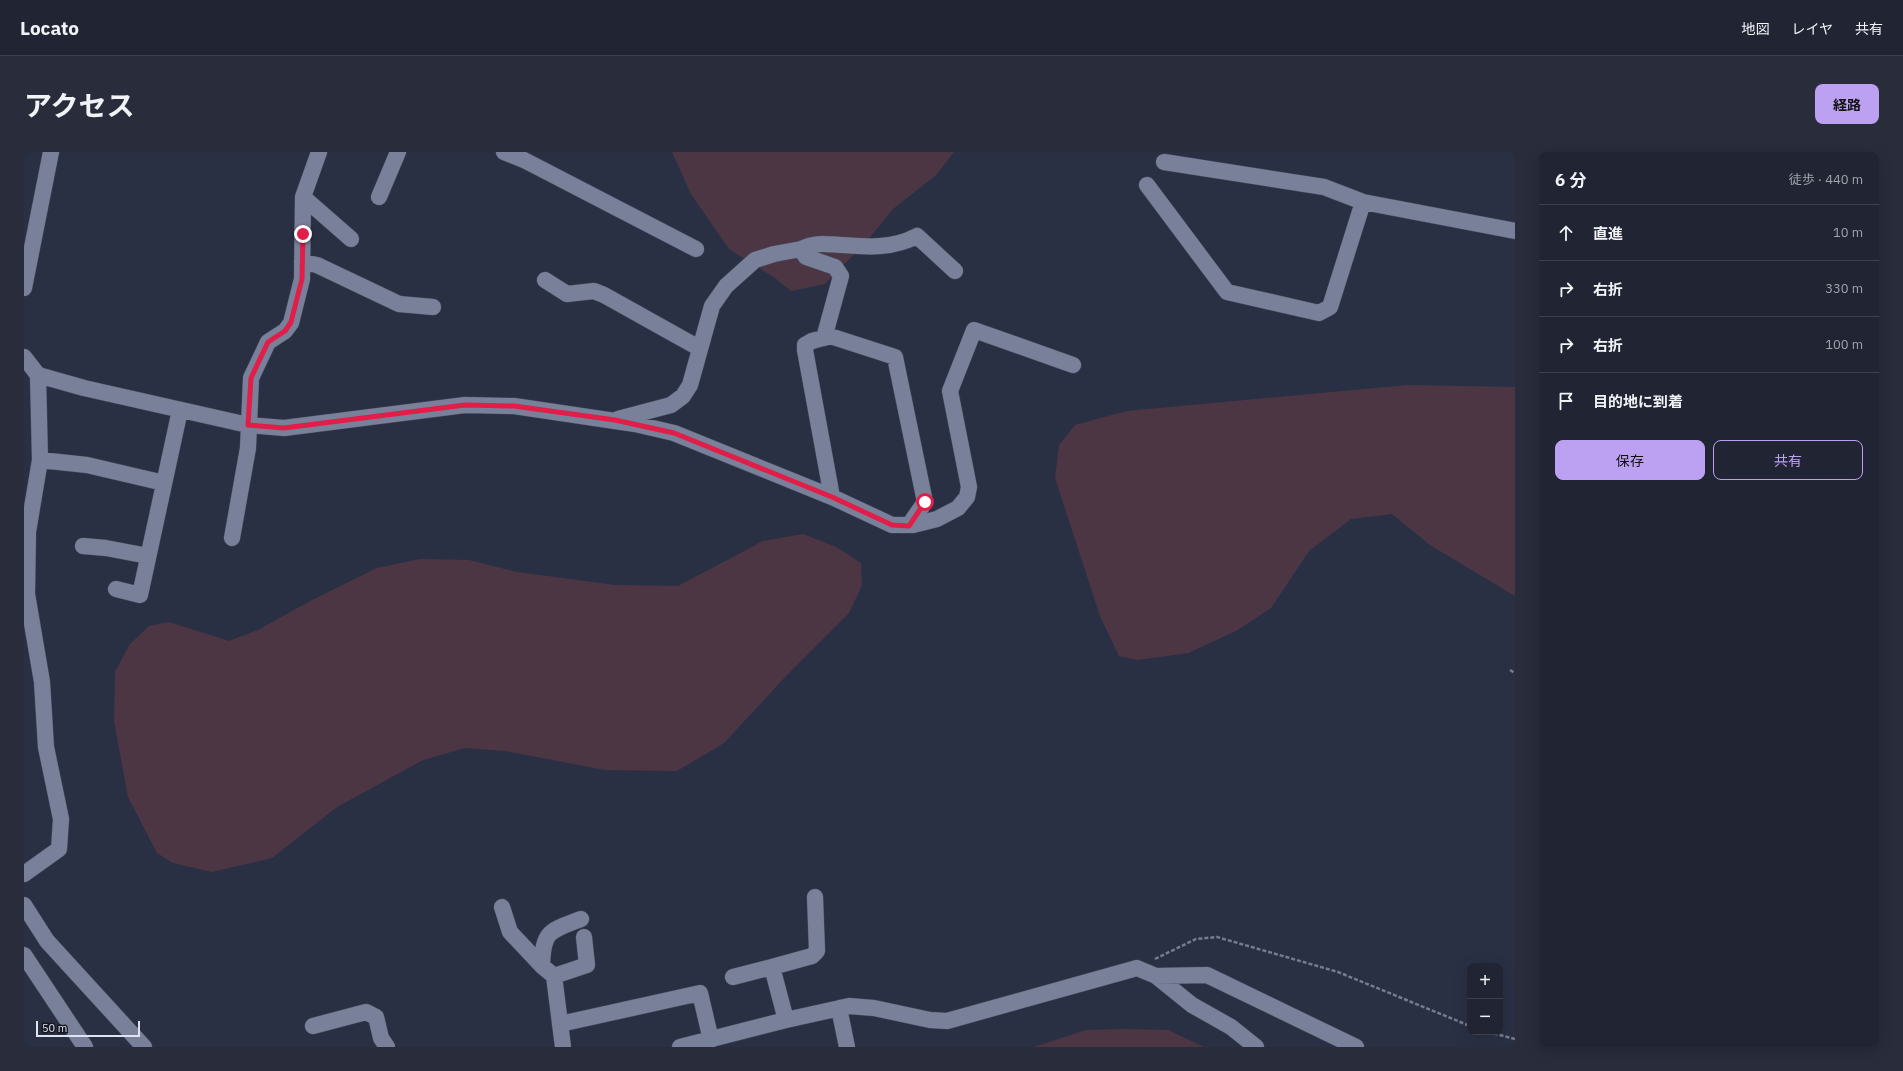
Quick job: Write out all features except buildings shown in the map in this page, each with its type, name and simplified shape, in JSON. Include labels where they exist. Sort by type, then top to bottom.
[{"type":"street","points":[[24,288],[51,152]]},
{"type":"street","points":[[232,538],[248,448],[251,378],[268,342],[285,331],[291,322],[302,279],[303,197],[319,152]]},
{"type":"street","points":[[379,197],[398,152]]},
{"type":"street","points":[[504,152],[524,160],[696,249]]},
{"type":"street","points":[[1164,162],[1324,187],[1363,202],[1515,231]]},
{"type":"street","points":[[1147,185],[1227,292],[1319,313],[1330,307],[1363,202]]},
{"type":"street","points":[[303,197],[351,239]]},
{"type":"street","points":[[615,420],[671,405],[683,396],[690,385],[699,348],[712,306],[726,286],[755,260],[774,254],[801,249],[813,243],[887,247],[904,243],[917,236],[955,271]]},
{"type":"street","points":[[801,249],[806,257],[835,267],[841,276],[824,338]]},
{"type":"street","points":[[302,262],[317,265],[399,304],[433,307]]},
{"type":"street","points":[[545,280],[567,294],[594,291],[604,294],[699,348]]},
{"type":"street","points":[[24,357],[38,375],[84,388],[248,425],[284,428],[465,405],[514,406],[615,420],[674,433],[832,497],[892,525],[911,525],[938,518],[958,508],[967,498],[969,487],[950,391],[974,330],[1073,365]]},
{"type":"street","points":[[832,497],[805,350],[805,344],[830,336],[895,357],[925,502],[911,525]]},
{"type":"street","points":[[24,874],[59,849],[62,819],[46,747],[42,682],[27,594],[30,481],[40,460],[38,375]]},
{"type":"street","points":[[116,589],[140,595],[180,410]]},
{"type":"street","points":[[40,460],[87,465],[164,483]]},
{"type":"street","points":[[83,546],[106,548],[148,556]]},
{"type":"street","points":[[733,977],[772,968],[812,956],[817,951],[814,897]]},
{"type":"street","points":[[24,905],[47,941],[144,1047]]},
{"type":"street","points":[[502,907],[510,932],[542,966],[554,976],[563,1047]]},
{"type":"street","points":[[542,966],[542,945],[548,935],[559,928],[582,919]]},
{"type":"street","points":[[554,976],[587,965],[584,937]]},
{"type":"street","points":[[24,955],[84,1047]]},
{"type":"street","points":[[772,968],[786,1020]]},
{"type":"street","points":[[681,1047],[848,1006],[874,1008],[930,1020],[947,1021],[1137,968],[1156,976],[1192,1005],[1231,1027],[1256,1047]]},
{"type":"street","points":[[1156,976],[1207,975],[1356,1047]]},
{"type":"street","points":[[560,1024],[700,993],[711,1040]]},
{"type":"street","points":[[839,1008],[847,1047]]},
{"type":"street","points":[[314,1026],[366,1012],[376,1017],[381,1038],[387,1047]]},
{"type":"path","points":[[1510,670],[1515,673]]},
{"type":"path","points":[[1137,968],[1196,939],[1216,937],[1338,972],[1467,1025]]},
{"type":"path","points":[[1500,1035],[1515,1039]]},
{"type":"shaded area","points":[[672,152],[954,152],[936,175],[893,209],[866,242],[825,284],[791,291],[775,278],[729,249],[691,194]]},
{"type":"shaded area","points":[[1408,385],[1515,387],[1515,596],[1430,545],[1392,514],[1351,519],[1309,551],[1271,608],[1236,631],[1188,653],[1138,660],[1119,656],[1100,616],[1055,478],[1059,445],[1075,425],[1127,411]]},
{"type":"shaded area","points":[[803,534],[836,547],[861,563],[862,585],[849,613],[787,675],[724,743],[677,771],[605,770],[505,751],[465,748],[423,760],[337,807],[272,858],[212,872],[173,863],[157,853],[128,797],[114,721],[115,672],[130,644],[149,626],[169,622],[229,641],[258,630],[312,600],[377,568],[420,559],[469,560],[517,572],[615,585],[678,586],[763,541]]},
{"type":"shaded area","points":[[1086,1030],[1168,1030],[1204,1047],[1034,1047]]},
{"type":"route","points":[[303,234],[302,279],[291,322],[285,331],[268,342],[251,378],[248,425],[284,428],[465,405],[514,406],[615,420],[674,433],[832,497],[892,525],[909,526],[925,502]]}]
